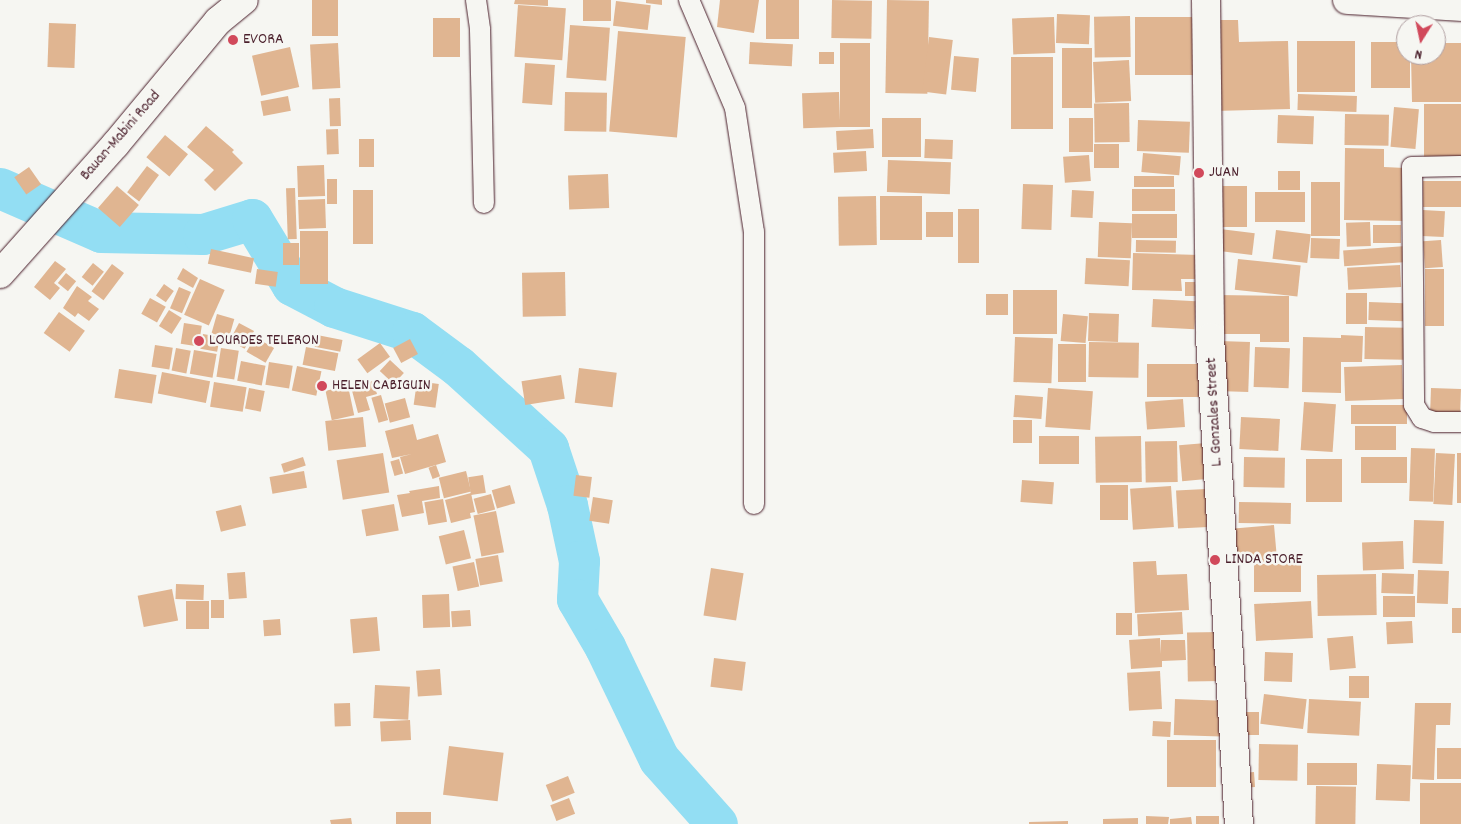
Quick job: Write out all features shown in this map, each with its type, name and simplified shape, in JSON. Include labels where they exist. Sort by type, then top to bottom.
[{"type":"street","name":"Bauan-Mabini Road","points":[[0,274],[115,145],[218,21],[244,0]]},
{"type":"street","points":[[476,0],[480,30],[484,203]]},
{"type":"street","points":[[689,0],[735,108],[754,232],[754,504]]},
{"type":"street","name":"L. Gonzales Street","points":[[1206,0],[1210,336],[1239,824]]},
{"type":"street","points":[[1347,0],[1461,7]]},
{"type":"street","points":[[1461,166],[1412,167],[1414,405],[1422,418],[1434,422],[1461,422]]},
{"type":"building","points":[[312,0],[338,0],[338,36],[312,36]]},
{"type":"building","points":[[515,0],[548,0],[548,6],[514,4]]},
{"type":"building","points":[[583,0],[611,0],[611,21],[583,21]]},
{"type":"building","points":[[646,0],[662,0],[662,5],[646,3]]},
{"type":"building","points":[[720,0],[759,0],[754,33],[717,27]]},
{"type":"building","points":[[766,0],[799,0],[799,39],[766,39]]},
{"type":"building","points":[[832,0],[872,1],[871,39],[831,38]]},
{"type":"building","points":[[887,0],[929,1],[927,94],[885,93]]},
{"type":"building","points":[[616,1],[651,5],[648,30],[613,26]]},
{"type":"building","points":[[518,5],[566,8],[562,60],[514,57]]},
{"type":"building","points":[[1057,14],[1090,15],[1089,44],[1056,43]]},
{"type":"building","points":[[1130,16],[1131,57],[1095,58],[1094,17]]},
{"type":"building","points":[[1054,17],[1055,53],[1013,54],[1012,18]]},
{"type":"building","points":[[1135,17],[1193,17],[1193,75],[1135,75]]},
{"type":"building","points":[[433,18],[460,18],[460,57],[433,57]]},
{"type":"building","points":[[1212,20],[1238,20],[1239,42],[1288,41],[1290,109],[1214,111]]},
{"type":"building","points":[[49,23],[76,24],[74,68],[47,67]]},
{"type":"building","points":[[570,25],[610,28],[606,81],[566,78]]},
{"type":"building","points":[[618,31],[686,37],[677,138],[609,132]]},
{"type":"building","points":[[929,37],[953,40],[946,95],[922,92]]},
{"type":"building","points":[[1297,41],[1355,41],[1355,92],[1297,92]]},
{"type":"building","points":[[750,42],[793,44],[792,66],[749,64]]},
{"type":"building","points":[[1371,42],[1396,42],[1396,65],[1410,65],[1410,88],[1371,88]]},
{"type":"building","points":[[338,43],[340,88],[312,89],[310,44]]},
{"type":"building","points":[[840,43],[870,43],[870,127],[840,127]]},
{"type":"building","points":[[1446,43],[1461,43],[1461,102],[1412,102],[1411,65],[1446,65]]},
{"type":"building","points":[[290,47],[299,87],[261,96],[252,56]]},
{"type":"building","points":[[1062,48],[1092,48],[1092,108],[1062,108]]},
{"type":"building","points":[[819,52],[834,52],[834,64],[819,64]]},
{"type":"building","points":[[954,56],[979,58],[976,92],[951,90]]},
{"type":"building","points":[[1011,57],[1053,57],[1053,129],[1011,129]]},
{"type":"building","points":[[1129,60],[1131,101],[1095,103],[1093,62]]},
{"type":"building","points":[[525,63],[555,65],[552,105],[522,103]]},
{"type":"building","points":[[565,92],[607,93],[606,132],[564,131]]},
{"type":"building","points":[[839,92],[840,127],[803,128],[802,93]]},
{"type":"building","points":[[1298,94],[1357,96],[1356,112],[1297,110]]},
{"type":"building","points":[[288,96],[291,111],[263,116],[261,101]]},
{"type":"building","points":[[329,98],[340,98],[341,126],[330,126]]},
{"type":"building","points":[[1129,103],[1130,142],[1095,143],[1094,104]]},
{"type":"building","points":[[1424,104],[1461,104],[1461,163],[1424,163]]},
{"type":"building","points":[[1394,107],[1419,109],[1415,149],[1391,147]]},
{"type":"building","points":[[1345,114],[1389,115],[1388,146],[1344,145]]},
{"type":"building","points":[[1278,115],[1314,116],[1313,144],[1277,143]]},
{"type":"building","points":[[882,118],[921,118],[921,157],[882,157]]},
{"type":"building","points":[[1069,118],[1093,118],[1093,152],[1069,152]]},
{"type":"building","points":[[1138,120],[1190,122],[1189,153],[1137,151]]},
{"type":"building","points":[[206,126],[234,150],[232,152],[243,163],[215,191],[204,180],[214,170],[187,147]]},
{"type":"building","points":[[326,129],[338,129],[339,154],[327,154]]},
{"type":"building","points":[[873,129],[874,148],[837,150],[836,131]]},
{"type":"building","points":[[165,135],[188,154],[169,176],[146,157]]},
{"type":"building","points":[[359,139],[374,139],[374,167],[359,167]]},
{"type":"building","points":[[925,139],[953,140],[952,159],[924,158]]},
{"type":"building","points":[[1094,144],[1119,144],[1119,168],[1094,168]]},
{"type":"building","points":[[1345,148],[1384,149],[1384,167],[1405,168],[1404,221],[1344,220]]},
{"type":"building","points":[[866,151],[867,171],[834,173],[833,153]]},
{"type":"building","points":[[1143,153],[1181,156],[1179,175],[1141,172]]},
{"type":"building","points":[[1089,155],[1091,181],[1065,183],[1063,157]]},
{"type":"building","points":[[888,160],[951,162],[950,194],[887,192]]},
{"type":"building","points":[[324,165],[325,196],[298,197],[297,166]]},
{"type":"building","points":[[147,166],[159,175],[139,201],[127,192]]},
{"type":"building","points":[[29,167],[41,184],[26,195],[14,177]]},
{"type":"building","points":[[1278,171],[1300,171],[1300,190],[1278,190]]},
{"type":"building","points":[[608,174],[609,208],[569,209],[568,175]]},
{"type":"building","points":[[1134,176],[1174,176],[1174,187],[1134,187]]},
{"type":"building","points":[[327,179],[337,179],[337,204],[327,204]]},
{"type":"building","points":[[1423,181],[1461,181],[1461,207],[1423,207]]},
{"type":"building","points":[[1311,182],[1340,182],[1340,236],[1311,236]]},
{"type":"building","points":[[1023,184],[1053,185],[1051,230],[1021,229]]},
{"type":"building","points":[[117,186],[139,205],[120,227],[98,208]]},
{"type":"building","points":[[1221,186],[1247,186],[1247,227],[1221,227]]},
{"type":"building","points":[[286,188],[295,188],[297,239],[288,239]]},
{"type":"building","points":[[1132,189],[1175,189],[1175,211],[1132,211]]},
{"type":"building","points":[[353,190],[373,190],[373,244],[353,244]]},
{"type":"building","points":[[1072,190],[1094,191],[1093,218],[1071,217]]},
{"type":"building","points":[[1255,192],[1305,192],[1305,222],[1255,222]]},
{"type":"building","points":[[876,196],[877,245],[839,246],[838,197]]},
{"type":"building","points":[[880,196],[922,196],[922,240],[880,240]]},
{"type":"building","points":[[325,199],[326,228],[299,229],[298,200]]},
{"type":"building","points":[[958,209],[979,209],[979,263],[958,263]]},
{"type":"building","points":[[1423,210],[1445,211],[1444,237],[1422,236]]},
{"type":"building","points":[[926,212],[953,212],[953,237],[926,237]]},
{"type":"building","points":[[1132,214],[1177,214],[1177,238],[1132,238]]},
{"type":"building","points":[[1099,222],[1132,223],[1131,258],[1098,257]]},
{"type":"building","points":[[1370,222],[1371,246],[1347,247],[1346,223]]},
{"type":"building","points":[[1373,225],[1401,225],[1401,243],[1373,243]]},
{"type":"building","points":[[1220,229],[1255,233],[1252,255],[1217,251]]},
{"type":"building","points":[[1276,230],[1311,234],[1307,263],[1272,259]]},
{"type":"building","points":[[300,231],[328,231],[328,284],[300,284]]},
{"type":"building","points":[[1311,238],[1340,239],[1339,259],[1310,258]]},
{"type":"building","points":[[1136,240],[1176,241],[1176,253],[1136,252]]},
{"type":"building","points":[[1441,240],[1443,267],[1425,268],[1423,241]]},
{"type":"building","points":[[283,243],[299,243],[299,265],[283,265]]},
{"type":"building","points":[[1406,246],[1407,262],[1344,266],[1343,250]]},
{"type":"building","points":[[211,249],[254,258],[251,273],[208,264]]},
{"type":"building","points":[[1133,253],[1199,255],[1199,279],[1181,279],[1182,291],[1132,290]]},
{"type":"building","points":[[1086,258],[1130,260],[1129,286],[1085,284]]},
{"type":"building","points":[[1238,259],[1301,266],[1297,296],[1235,290]]},
{"type":"building","points":[[55,261],[66,269],[54,283],[60,288],[50,300],[34,287]]},
{"type":"building","points":[[93,263],[104,272],[93,286],[82,277]]},
{"type":"building","points":[[112,264],[124,273],[104,300],[92,291]]},
{"type":"building","points":[[1400,265],[1401,287],[1348,290],[1347,268]]},
{"type":"building","points":[[183,268],[198,278],[193,288],[177,279]]},
{"type":"building","points":[[257,269],[278,272],[276,287],[255,284]]},
{"type":"building","points":[[1425,269],[1444,269],[1444,326],[1425,326]]},
{"type":"building","points":[[565,272],[566,316],[523,317],[522,273]]},
{"type":"building","points":[[66,273],[76,281],[68,291],[58,283]]},
{"type":"building","points":[[200,279],[225,290],[209,326],[184,315]]},
{"type":"building","points":[[1185,282],[1202,282],[1202,296],[1185,296]]},
{"type":"building","points":[[164,284],[174,291],[166,302],[156,295]]},
{"type":"building","points":[[77,286],[92,297],[88,301],[99,309],[89,321],[78,313],[75,317],[63,308]]},
{"type":"building","points":[[179,287],[191,292],[182,313],[170,308]]},
{"type":"building","points":[[1013,290],[1057,290],[1057,334],[1013,334]]},
{"type":"building","points":[[1346,293],[1367,293],[1367,324],[1346,324]]},
{"type":"building","points":[[986,294],[1008,294],[1008,315],[986,315]]},
{"type":"building","points":[[1217,295],[1289,296],[1289,342],[1260,342],[1260,334],[1217,334]]},
{"type":"building","points":[[150,298],[166,307],[157,322],[141,314]]},
{"type":"building","points":[[1153,299],[1196,301],[1194,329],[1152,327]]},
{"type":"building","points":[[1369,302],[1404,303],[1403,321],[1368,320]]},
{"type":"building","points":[[169,310],[182,318],[172,334],[159,326]]},
{"type":"building","points":[[59,312],[85,331],[70,352],[44,333]]},
{"type":"building","points":[[1089,313],[1119,314],[1118,342],[1088,341]]},
{"type":"building","points":[[217,314],[234,319],[229,338],[211,333]]},
{"type":"building","points":[[1063,314],[1088,316],[1086,343],[1061,341]]},
{"type":"building","points":[[184,323],[202,326],[198,347],[181,344]]},
{"type":"building","points":[[239,323],[254,331],[245,349],[230,341]]},
{"type":"building","points":[[1365,327],[1405,328],[1404,360],[1364,359]]},
{"type":"building","points":[[203,334],[220,337],[217,352],[200,349]]},
{"type":"building","points":[[317,335],[343,340],[340,352],[315,347]]},
{"type":"building","points":[[1341,335],[1363,336],[1362,362],[1341,362],[1341,393],[1302,392],[1303,337],[1341,338]]},
{"type":"building","points":[[255,337],[274,348],[266,363],[246,352]]},
{"type":"building","points":[[1015,337],[1053,338],[1051,383],[1013,382]]},
{"type":"building","points":[[410,339],[418,354],[401,363],[393,348]]},
{"type":"building","points":[[1219,341],[1250,342],[1248,392],[1217,391]]},
{"type":"building","points":[[1089,342],[1139,343],[1138,378],[1088,377]]},
{"type":"building","points":[[380,343],[390,357],[367,373],[357,359]]},
{"type":"building","points":[[1058,344],[1086,344],[1086,382],[1058,382]]},
{"type":"building","points":[[155,345],[173,348],[169,370],[152,367]]},
{"type":"building","points":[[306,347],[338,353],[335,371],[303,365]]},
{"type":"building","points":[[1255,347],[1290,348],[1289,388],[1254,387]]},
{"type":"building","points":[[176,348],[191,351],[186,373],[172,371]]},
{"type":"building","points":[[221,348],[239,351],[234,379],[216,377]]},
{"type":"building","points":[[194,350],[217,354],[212,378],[190,374]]},
{"type":"building","points":[[390,360],[404,373],[394,384],[380,371]]},
{"type":"building","points":[[241,361],[266,366],[262,385],[237,381]]},
{"type":"building","points":[[269,362],[293,366],[289,388],[265,385]]},
{"type":"building","points":[[1147,364],[1203,364],[1203,397],[1147,397]]},
{"type":"building","points":[[1402,365],[1403,399],[1345,401],[1344,367]]},
{"type":"building","points":[[297,366],[321,371],[316,396],[292,390]]},
{"type":"building","points":[[579,368],[617,373],[612,407],[575,403]]},
{"type":"building","points":[[119,369],[157,375],[152,404],[114,398]]},
{"type":"building","points":[[162,372],[210,381],[206,403],[158,394]]},
{"type":"building","points":[[561,375],[565,399],[525,405],[521,381]]},
{"type":"building","points":[[373,381],[377,394],[366,397],[370,410],[358,413],[351,387]]},
{"type":"building","points":[[417,381],[439,384],[435,408],[414,405]]},
{"type":"building","points":[[214,382],[247,387],[243,412],[210,407]]},
{"type":"building","points":[[348,386],[354,415],[332,420],[326,391]]},
{"type":"building","points":[[249,388],[265,391],[261,412],[245,409]]},
{"type":"building","points":[[1048,388],[1093,391],[1090,430],[1045,427]]},
{"type":"building","points":[[1431,388],[1461,389],[1460,417],[1430,416]]},
{"type":"building","points":[[381,395],[388,420],[379,423],[371,398]]},
{"type":"building","points":[[1015,395],[1043,397],[1041,419],[1013,417]]},
{"type":"building","points":[[405,398],[410,417],[390,423],[385,403]]},
{"type":"building","points":[[1183,399],[1185,427],[1147,430],[1145,402]]},
{"type":"building","points":[[1304,402],[1336,404],[1333,452],[1301,450]]},
{"type":"building","points":[[1351,405],[1407,405],[1407,424],[1351,424]]},
{"type":"building","points":[[363,417],[366,447],[328,451],[325,421]]},
{"type":"building","points":[[1241,417],[1280,419],[1278,451],[1239,449]]},
{"type":"building","points":[[1013,420],[1032,420],[1032,443],[1013,443]]},
{"type":"building","points":[[413,424],[417,440],[438,434],[446,462],[405,474],[400,457],[412,454],[392,458],[385,431]]},
{"type":"building","points":[[1355,426],[1396,426],[1396,450],[1355,450]]},
{"type":"building","points":[[1039,436],[1079,436],[1079,464],[1039,464]]},
{"type":"building","points":[[1141,436],[1142,482],[1096,483],[1095,437]]},
{"type":"building","points":[[1177,441],[1178,482],[1146,483],[1145,442]]},
{"type":"building","points":[[1206,443],[1209,479],[1182,481],[1179,445]]},
{"type":"building","points":[[1411,448],[1435,449],[1433,502],[1409,501]]},
{"type":"building","points":[[383,453],[389,493],[343,500],[337,460]]},
{"type":"building","points":[[1436,453],[1455,454],[1452,505],[1433,504]]},
{"type":"building","points":[[1457,453],[1461,453],[1461,503],[1457,503]]},
{"type":"building","points":[[303,457],[306,466],[284,473],[281,464]]},
{"type":"building","points":[[1244,457],[1285,458],[1284,488],[1243,487]]},
{"type":"building","points":[[1361,457],[1407,457],[1407,483],[1361,483]]},
{"type":"building","points":[[399,459],[403,473],[394,476],[390,461]]},
{"type":"building","points":[[1306,459],[1342,459],[1342,502],[1306,502]]},
{"type":"building","points":[[436,465],[440,476],[433,479],[428,468]]},
{"type":"building","points":[[304,471],[307,488],[272,494],[270,477]]},
{"type":"building","points":[[466,471],[471,491],[444,498],[439,478]]},
{"type":"building","points":[[483,475],[486,493],[471,495],[468,477]]},
{"type":"building","points":[[576,475],[592,477],[589,498],[573,496]]},
{"type":"building","points":[[1022,480],[1054,482],[1052,504],[1020,502]]},
{"type":"building","points":[[510,485],[515,503],[497,509],[492,490]]},
{"type":"building","points":[[1100,485],[1128,485],[1128,520],[1100,520]]},
{"type":"building","points":[[439,486],[440,498],[422,501],[424,513],[402,517],[397,495]]},
{"type":"building","points":[[1171,486],[1174,527],[1133,530],[1130,489]]},
{"type":"building","points":[[1206,489],[1208,527],[1178,529],[1176,491]]},
{"type":"building","points":[[471,493],[475,512],[470,513],[471,518],[451,523],[445,500]]},
{"type":"building","points":[[491,494],[495,509],[478,514],[474,499]]},
{"type":"building","points":[[593,497],[613,500],[609,524],[589,521]]},
{"type":"building","points":[[443,499],[447,522],[428,525],[424,502]]},
{"type":"building","points":[[1239,502],[1291,503],[1291,524],[1239,523]]},
{"type":"building","points":[[394,504],[399,531],[366,536],[362,510]]},
{"type":"building","points":[[241,505],[246,525],[221,532],[216,511]]},
{"type":"building","points":[[496,511],[504,552],[481,557],[473,515]]},
{"type":"building","points":[[1414,520],[1444,521],[1442,564],[1412,563]]},
{"type":"building","points":[[1274,525],[1277,561],[1237,564],[1234,528]]},
{"type":"building","points":[[464,530],[471,558],[446,564],[439,536]]},
{"type":"building","points":[[1403,541],[1404,569],[1363,570],[1362,542]]},
{"type":"building","points":[[498,555],[503,582],[480,586],[475,559]]},
{"type":"building","points":[[1156,561],[1157,575],[1187,574],[1189,610],[1135,613],[1133,562]]},
{"type":"building","points":[[474,562],[479,586],[458,591],[452,567]]},
{"type":"building","points":[[1254,564],[1301,564],[1301,592],[1254,592]]},
{"type":"building","points":[[711,568],[744,573],[736,621],[703,615]]},
{"type":"building","points":[[1418,570],[1449,571],[1448,604],[1417,603]]},
{"type":"building","points":[[245,572],[247,598],[229,599],[227,573]]},
{"type":"building","points":[[1382,573],[1414,574],[1413,594],[1381,593]]},
{"type":"building","points":[[1376,574],[1377,615],[1318,616],[1317,575]]},
{"type":"building","points":[[176,584],[204,585],[203,600],[175,599]]},
{"type":"building","points":[[172,589],[178,620],[144,627],[138,596]]},
{"type":"building","points":[[449,594],[450,627],[423,628],[422,595]]},
{"type":"building","points":[[1383,596],[1415,596],[1415,617],[1383,617]]},
{"type":"building","points":[[211,600],[224,600],[224,618],[211,618]]},
{"type":"building","points":[[186,601],[209,601],[209,629],[186,629]]},
{"type":"building","points":[[1311,601],[1313,638],[1256,641],[1254,604]]},
{"type":"building","points":[[1452,608],[1461,608],[1461,633],[1452,633]]},
{"type":"building","points":[[470,610],[471,626],[452,627],[451,611]]},
{"type":"building","points":[[1182,612],[1183,634],[1138,636],[1137,614]]},
{"type":"building","points":[[1116,613],[1132,613],[1132,635],[1116,635]]},
{"type":"building","points":[[377,617],[380,651],[353,653],[350,619]]},
{"type":"building","points":[[280,619],[281,635],[264,636],[263,620]]},
{"type":"building","points":[[1412,621],[1413,643],[1387,644],[1386,622]]},
{"type":"building","points":[[1222,632],[1223,681],[1188,682],[1187,633]]},
{"type":"building","points":[[1353,636],[1356,668],[1330,670],[1327,638]]},
{"type":"building","points":[[1160,638],[1161,654],[1161,640],[1185,640],[1186,660],[1162,661],[1162,667],[1131,669],[1129,640]]},
{"type":"building","points":[[1265,652],[1293,653],[1292,682],[1264,681]]},
{"type":"building","points":[[714,658],[746,662],[742,691],[710,687]]},
{"type":"building","points":[[440,669],[442,695],[418,697],[416,671]]},
{"type":"building","points":[[1160,671],[1162,709],[1129,711],[1127,673]]},
{"type":"building","points":[[1349,676],[1369,676],[1369,698],[1349,698]]},
{"type":"building","points":[[375,685],[410,687],[408,720],[373,718]]},
{"type":"building","points":[[1264,694],[1307,699],[1303,729],[1260,724]]},
{"type":"building","points":[[1175,699],[1222,701],[1221,737],[1174,735]]},
{"type":"building","points":[[1309,699],[1361,702],[1359,736],[1307,733]]},
{"type":"building","points":[[350,703],[351,726],[335,727],[334,704]]},
{"type":"building","points":[[1415,703],[1451,703],[1450,725],[1436,725],[1434,780],[1412,779]]},
{"type":"building","points":[[1240,712],[1259,712],[1259,735],[1240,735]]},
{"type":"building","points":[[410,720],[411,740],[381,742],[380,722]]},
{"type":"building","points":[[1153,721],[1171,722],[1170,737],[1152,736]]},
{"type":"building","points":[[1167,740],[1216,740],[1216,787],[1167,787]]},
{"type":"building","points":[[1259,744],[1298,745],[1297,781],[1258,780]]},
{"type":"building","points":[[449,746],[504,753],[498,801],[443,795]]},
{"type":"building","points":[[1437,748],[1461,748],[1461,779],[1437,779]]},
{"type":"building","points":[[1307,763],[1357,763],[1357,785],[1307,785]]},
{"type":"building","points":[[1377,764],[1411,765],[1410,801],[1376,800]]},
{"type":"building","points":[[1254,772],[1255,787],[1242,788],[1241,773]]},
{"type":"building","points":[[568,776],[575,793],[552,802],[546,785]]},
{"type":"building","points":[[1420,783],[1461,783],[1461,824],[1420,824]]},
{"type":"building","points":[[1316,786],[1356,787],[1355,824],[1315,824]]},
{"type":"building","points":[[569,798],[575,814],[556,821],[550,805]]},
{"type":"building","points":[[396,812],[431,812],[431,824],[396,824]]},
{"type":"building","points":[[1146,816],[1169,817],[1168,824],[1146,824]]},
{"type":"building","points":[[1196,816],[1219,816],[1219,824],[1196,824]]},
{"type":"building","points":[[1191,817],[1192,824],[1170,824],[1170,819]]},
{"type":"building","points":[[351,818],[352,824],[331,824],[330,820]]},
{"type":"building","points":[[1138,818],[1138,824],[1103,824],[1103,819]]},
{"type":"building","points":[[1068,821],[1068,824],[1029,824],[1029,822]]},
{"type":"waterway","points":[[0,188],[101,232],[203,234],[252,219],[292,285],[334,307],[412,332],[458,366],[548,448],[567,505],[579,561],[577,599],[605,647],[659,759],[717,824]]},
{"type":"place","name":"EVORA","points":[[233,40]]},
{"type":"place","name":"JUAN","points":[[1199,173]]},
{"type":"place","name":"LOURDES TELERON","points":[[199,341]]},
{"type":"place","name":"HELEN CABIGUIN","points":[[322,386]]},
{"type":"place","name":"LINDA STORE","points":[[1215,560]]}]
